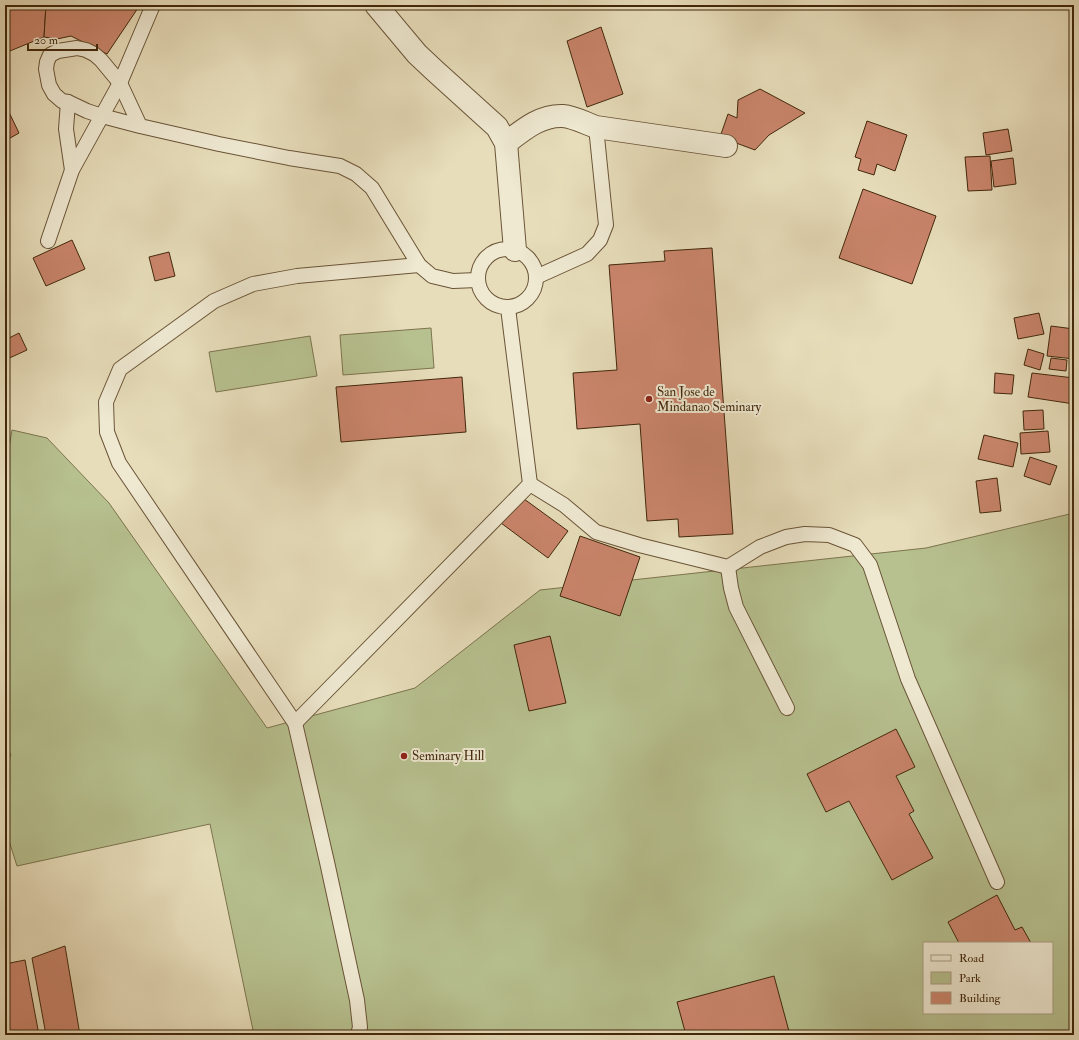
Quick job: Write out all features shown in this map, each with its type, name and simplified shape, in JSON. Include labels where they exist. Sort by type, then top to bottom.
[{"type":"street","points":[[376,5],[417,54],[497,127],[506,143],[516,250]]},
{"type":"street","points":[[506,143],[538,121],[550,117],[564,116],[596,127],[726,146]]},
{"type":"lane","points":[[48,241],[72,170],[120,83],[153,5]]},
{"type":"lane","points":[[140,126],[120,83],[101,60],[94,54],[77,48],[58,51],[50,55],[46,62],[46,69],[49,85],[54,94],[62,101],[68,102],[87,111],[140,126],[219,144],[340,166],[356,174],[372,188],[419,265],[432,276],[453,281],[477,280]]},
{"type":"lane","points":[[68,102],[66,129],[72,170]]},
{"type":"lane","points":[[536,276],[588,254],[600,240],[606,225],[596,127]]},
{"type":"lane","points":[[505,249],[516,250],[526,256],[533,265],[536,276],[535,288],[529,298],[520,305],[508,308],[497,306],[487,300],[480,291],[477,280],[479,269],[484,258],[494,251],[505,249]]},
{"type":"lane","points":[[358,1035],[360,1027],[357,1000],[295,724],[118,463],[107,432],[106,402],[120,369],[214,300],[253,284],[297,276],[419,265]]},
{"type":"lane","points":[[508,308],[530,484]]},
{"type":"lane","points":[[295,724],[530,484]]},
{"type":"lane","points":[[530,484],[564,505],[596,532],[639,545],[728,567],[760,547],[786,537],[805,534],[829,535],[855,545],[870,565],[908,679],[997,882]]},
{"type":"lane","points":[[728,567],[736,607],[787,708]]},
{"type":"green space","points":[[431,328],[434,368],[343,375],[340,335]]},
{"type":"green space","points":[[310,336],[317,376],[216,392],[209,352]]},
{"type":"green space","points":[[12,430],[47,438],[109,503],[267,728],[415,688],[540,590],[926,548],[1074,513],[1074,1035],[254,1035],[210,824],[17,866],[5,828],[5,767],[11,755],[5,743],[5,471]]},
{"type":"building","points":[[5,5],[46,5],[44,37],[5,53]]},
{"type":"building","points":[[46,5],[140,5],[107,54],[71,36],[57,39],[44,37]]},
{"type":"building","points":[[601,27],[623,94],[587,107],[567,41]]},
{"type":"building","points":[[760,89],[805,113],[769,135],[755,150],[720,137],[728,114],[737,118],[738,100]]},
{"type":"building","points":[[5,104],[19,133],[5,141]]},
{"type":"building","points":[[867,121],[907,135],[895,171],[877,164],[874,175],[858,170],[861,159],[855,157]]},
{"type":"building","points":[[1008,129],[1012,151],[986,155],[983,133]]},
{"type":"building","points":[[990,156],[992,190],[968,191],[965,157]]},
{"type":"building","points":[[1013,158],[1016,184],[994,187],[991,161]]},
{"type":"building","points":[[863,189],[936,216],[912,284],[839,258]]},
{"type":"building","points":[[72,240],[85,269],[46,286],[33,258]]},
{"type":"building","name":"San Jose de Mindanao Seminary","points":[[712,248],[733,534],[679,537],[678,519],[647,521],[640,424],[577,429],[573,373],[617,370],[609,265],[665,261],[664,251]]},
{"type":"building","points":[[169,252],[175,276],[155,281],[149,257]]},
{"type":"building","points":[[1039,313],[1044,334],[1018,339],[1014,318]]},
{"type":"building","points":[[1051,326],[1074,329],[1074,359],[1047,356]]},
{"type":"building","points":[[19,333],[27,350],[5,360],[5,340]]},
{"type":"building","points":[[1028,349],[1044,354],[1040,370],[1024,365]]},
{"type":"building","points":[[1051,358],[1067,360],[1066,371],[1049,369]]},
{"type":"building","points":[[995,373],[1014,375],[1012,394],[994,393]]},
{"type":"building","points":[[1032,373],[1074,378],[1074,404],[1028,397]]},
{"type":"building","points":[[462,377],[466,432],[341,442],[336,387]]},
{"type":"building","points":[[1043,410],[1044,429],[1024,430],[1023,411]]},
{"type":"building","points":[[1048,431],[1050,452],[1021,454],[1020,433]]},
{"type":"building","points":[[984,435],[1018,443],[1013,467],[978,459]]},
{"type":"building","points":[[1030,457],[1057,466],[1050,485],[1024,476]]},
{"type":"building","points":[[997,478],[1001,511],[980,513],[976,481]]},
{"type":"building","points":[[520,496],[568,531],[548,558],[501,523]]},
{"type":"building","points":[[580,536],[640,557],[620,616],[560,596]]},
{"type":"building","points":[[550,636],[566,703],[529,711],[514,645]]},
{"type":"building","points":[[896,729],[915,767],[896,776],[914,811],[909,814],[933,858],[892,880],[849,801],[826,812],[807,774]]},
{"type":"building","points":[[997,895],[1015,930],[1022,927],[1030,942],[958,942],[948,922]]},
{"type":"building","points":[[65,946],[80,1035],[46,1035],[32,958]]},
{"type":"building","points":[[25,960],[39,1035],[7,1035],[5,1022],[5,964]]},
{"type":"building","points":[[774,976],[790,1035],[686,1035],[677,1002]]},
{"type":"place","name":"San Jose de Mindanao Seminary","points":[[649,399]]},
{"type":"place","name":"Seminary Hill","points":[[404,756]]}]
